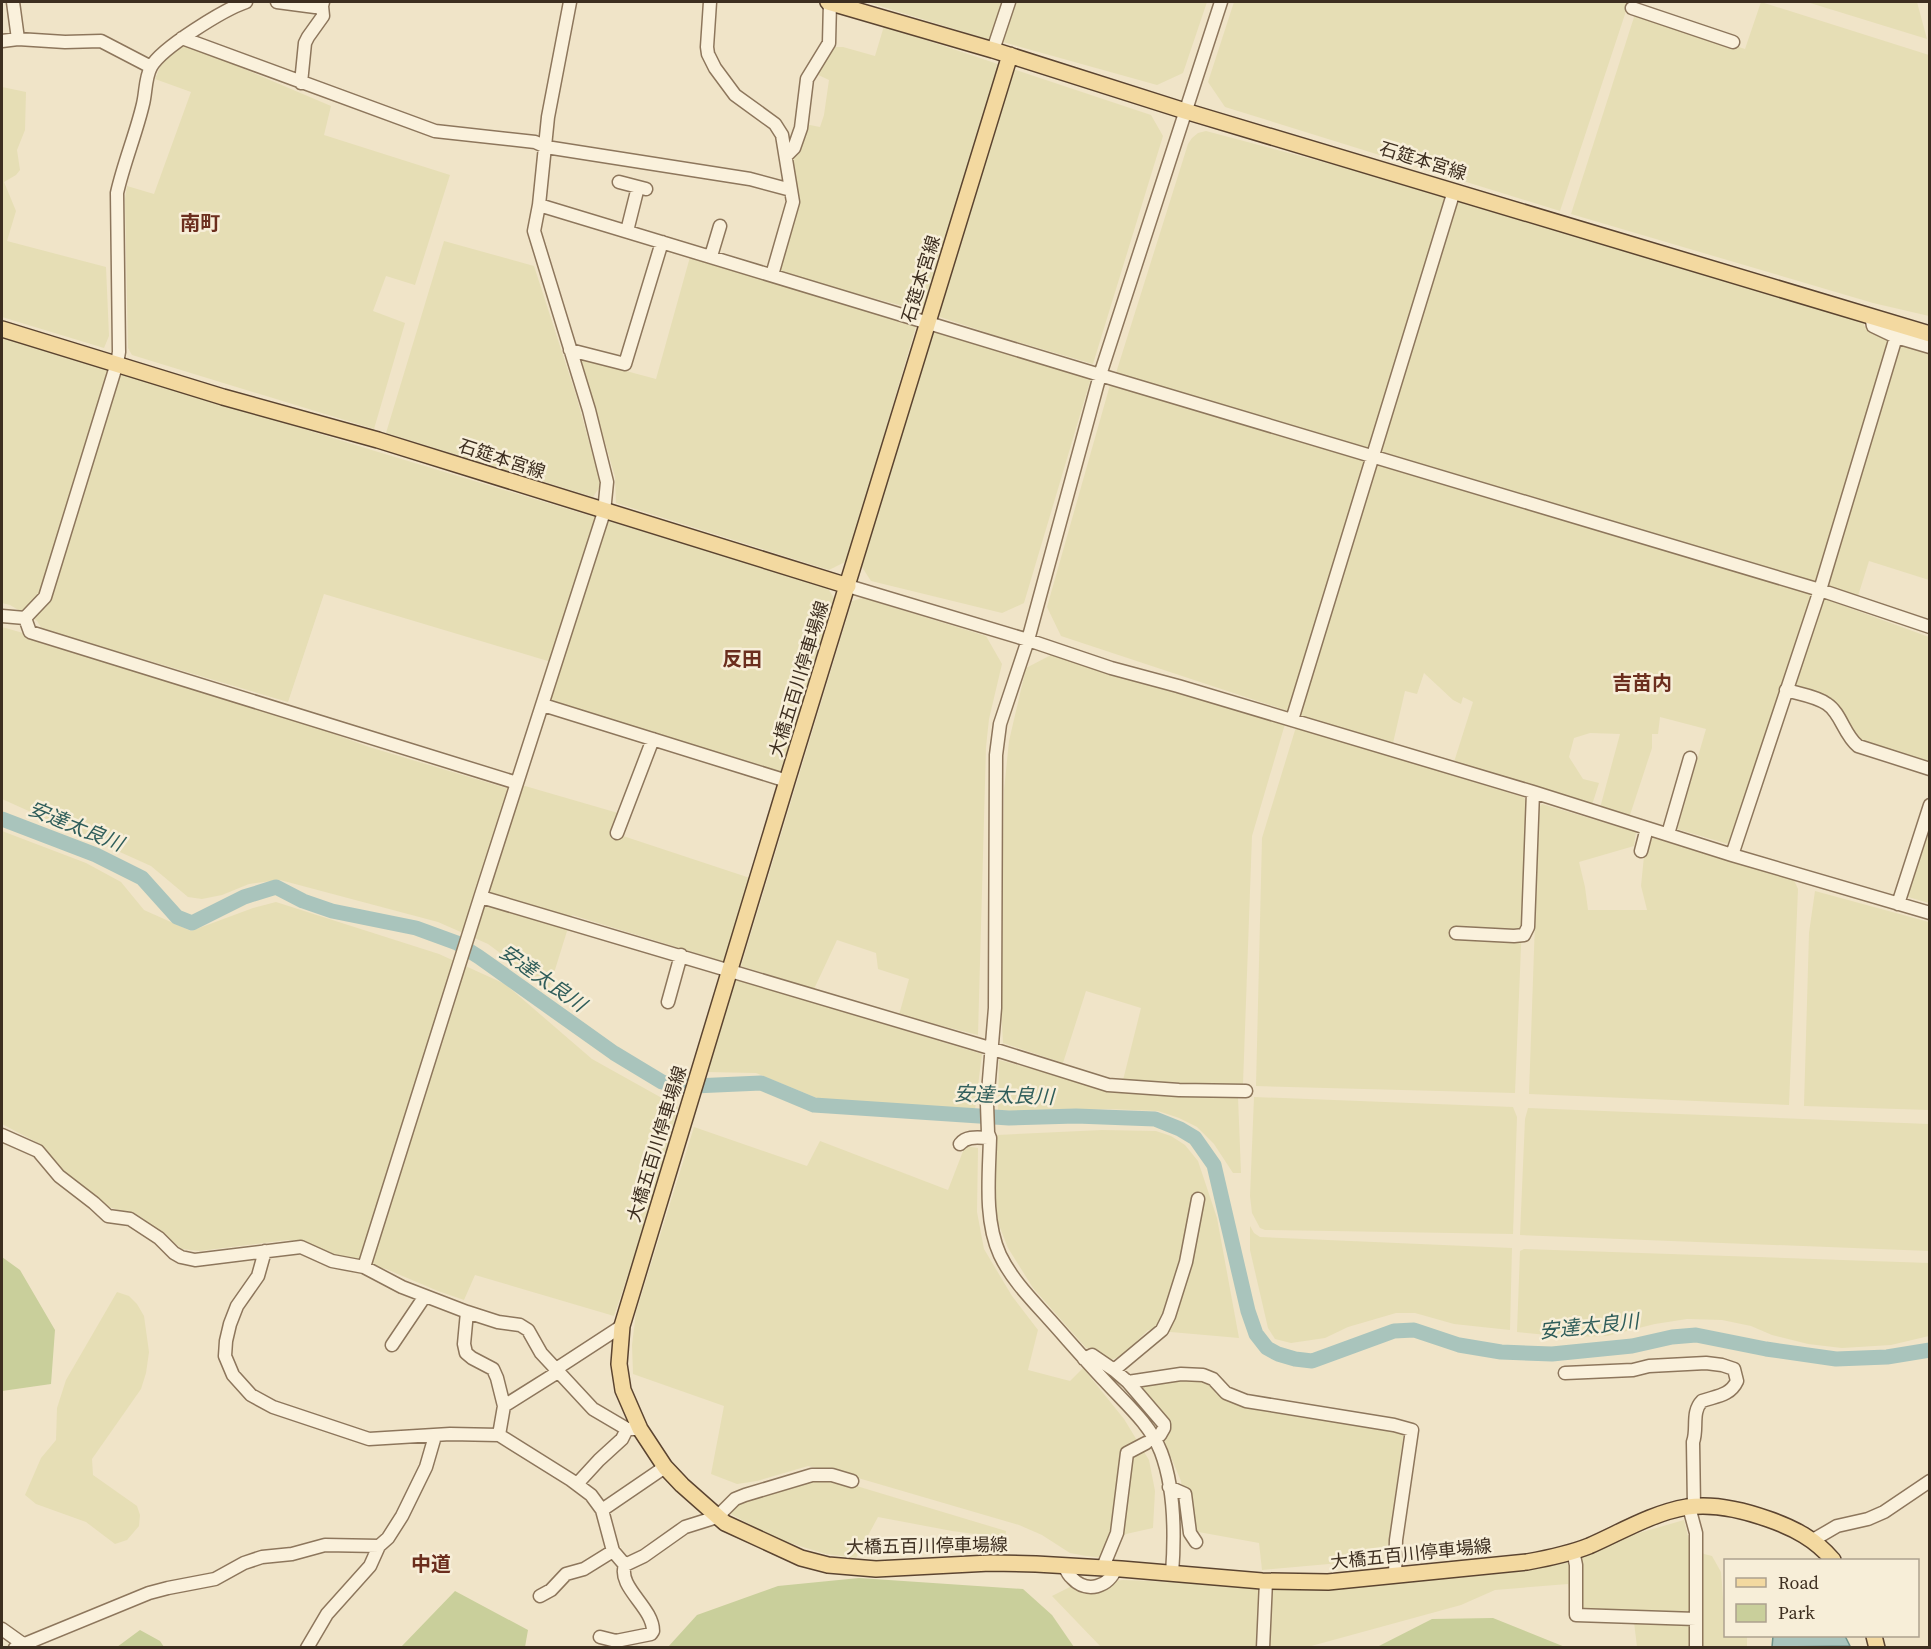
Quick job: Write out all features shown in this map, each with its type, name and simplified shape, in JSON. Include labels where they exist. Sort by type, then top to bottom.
[{"type":"main road","points":[[830,2],[1010,55]]},
{"type":"main road","name":"石筵本宮線","points":[[2,329],[223,397],[378,440],[848,586],[1010,55],[1185,111],[1929,334]]},
{"type":"main road","name":"大橋五百川停車場線","points":[[848,586],[622,1326],[620,1380],[634,1429],[682,1485],[717,1517],[791,1553],[828,1565],[876,1569],[990,1563],[1064,1565],[1266,1581],[1328,1582],[1527,1562],[1559,1556],[1668,1512],[1691,1507],[1716,1506],[1741,1510],[1796,1530],[1812,1540],[1832,1559]]},
{"type":"street","points":[[13,2],[18,39]]},
{"type":"street","points":[[2,616],[25,618],[40,604],[49,587],[117,363],[119,352],[117,193],[151,68],[171,46],[182,38],[246,2]]},
{"type":"street","points":[[278,2],[315,7],[323,4],[324,16],[305,43],[301,82]]},
{"type":"street","points":[[364,1267],[458,963],[604,512],[607,482],[589,410],[534,231],[548,117],[570,2]]},
{"type":"street","points":[[711,2],[707,47],[711,60],[735,94],[775,124],[782,135],[793,202],[772,275]]},
{"type":"street","points":[[786,156],[794,148],[801,128],[807,79],[829,43],[830,2]]},
{"type":"street","points":[[993,50],[1009,2]]},
{"type":"street","points":[[1172,1574],[1169,1487],[1161,1452],[1144,1423],[1018,1283],[1000,1254],[990,1211],[987,1104],[995,1008],[996,755],[1000,724],[1028,640],[1100,375],[1221,2]]},
{"type":"street","points":[[1632,8],[1733,42]]},
{"type":"street","points":[[182,38],[435,131],[535,142],[546,147],[750,178],[791,190]]},
{"type":"street","points":[[2,41],[18,39],[65,42],[100,41],[151,68]]},
{"type":"street","points":[[618,182],[642,188],[627,231]]},
{"type":"street","points":[[1292,720],[1454,190]]},
{"type":"street","points":[[539,205],[1100,375],[1820,590],[1901,612],[1929,627]]},
{"type":"street","points":[[711,256],[720,226]]},
{"type":"street","points":[[570,350],[625,364],[662,242]]},
{"type":"street","points":[[1871,316],[1873,326],[1896,337],[1929,347]]},
{"type":"street","points":[[1732,855],[1820,590],[1896,337]]},
{"type":"street","points":[[848,586],[1028,640],[1111,668],[1533,792],[1929,914]]},
{"type":"street","points":[[25,618],[30,632],[517,783]]},
{"type":"street","points":[[1786,690],[1829,705],[1852,741],[1858,746],[1929,769]]},
{"type":"street","points":[[543,705],[787,781]]},
{"type":"street","points":[[617,833],[653,739]]},
{"type":"street","points":[[1668,834],[1690,758]]},
{"type":"street","points":[[1456,933],[1524,935],[1528,927],[1533,792]]},
{"type":"street","points":[[1898,904],[1929,806]]},
{"type":"street","points":[[1641,851],[1647,828]]},
{"type":"street","points":[[481,897],[681,955],[1108,1085],[1179,1090],[1246,1091]]},
{"type":"street","points":[[668,1002],[681,955]]},
{"type":"street","points":[[2,1135],[38,1151],[59,1176],[108,1216],[130,1219],[159,1238],[181,1257],[195,1260],[301,1247],[332,1261],[364,1267],[402,1287],[466,1312],[498,1322],[520,1324],[528,1330],[541,1353],[593,1409],[634,1429],[599,1460],[577,1484]]},
{"type":"street","points":[[960,1144],[963,1140],[989,1136]]},
{"type":"street","points":[[1114,1370],[1162,1330],[1169,1316],[1186,1262],[1198,1198]]},
{"type":"street","points":[[266,1251],[258,1276],[237,1306],[226,1341],[225,1356],[233,1375],[251,1395],[273,1407],[369,1439],[499,1435],[591,1495],[602,1510],[613,1551],[625,1565]]},
{"type":"street","points":[[392,1345],[425,1296]]},
{"type":"street","points":[[466,1312],[464,1344],[466,1353],[493,1369],[504,1406],[499,1435]]},
{"type":"street","points":[[504,1406],[622,1326]]},
{"type":"street","points":[[1084,1359],[1092,1356],[1128,1382],[1164,1424],[1160,1435]]},
{"type":"street","points":[[1565,1372],[1633,1370],[1649,1366],[1706,1363],[1734,1369],[1737,1381],[1734,1387],[1722,1396],[1702,1401],[1696,1411],[1691,1507],[1696,1533],[1696,1647]]},
{"type":"street","points":[[1128,1382],[1181,1374],[1203,1374],[1213,1379],[1226,1393],[1246,1401],[1394,1425],[1412,1430],[1396,1539],[1395,1576]]},
{"type":"street","points":[[307,1647],[327,1614],[370,1566],[379,1546],[388,1538],[402,1516],[426,1467],[435,1436]]},
{"type":"street","points":[[1110,1568],[1118,1533],[1127,1453],[1146,1443]]},
{"type":"street","points":[[602,1510],[665,1467]]},
{"type":"street","points":[[600,1637],[616,1641],[651,1634],[653,1631],[650,1616],[624,1577],[625,1565],[644,1556],[685,1527],[717,1517],[735,1499],[804,1477],[832,1475],[852,1480]]},
{"type":"street","points":[[1812,1540],[1837,1526],[1868,1519],[1884,1512],[1929,1481]]},
{"type":"street","points":[[1169,1487],[1185,1494],[1190,1533],[1196,1542]]},
{"type":"street","points":[[2,1629],[19,1646],[149,1593],[215,1579],[252,1559],[292,1554],[325,1545],[379,1546]]},
{"type":"street","points":[[540,1596],[551,1590],[566,1574],[584,1569],[613,1551]]},
{"type":"street","points":[[1573,1551],[1576,1565],[1576,1615],[1696,1619]]},
{"type":"street","points":[[1263,1647],[1266,1581]]},
{"type":"shaded area","points":[[867,2],[1005,2],[993,41]]},
{"type":"shaded area","points":[[1016,2],[1207,2],[1183,73],[1157,85],[1003,42]]},
{"type":"shaded area","points":[[1234,2],[1629,2],[1560,211],[1225,107],[1208,82]]},
{"type":"shaded area","points":[[1761,2],[1929,55],[1929,316],[1873,303],[1571,214],[1635,14],[1745,49]]},
{"type":"shaded area","points":[[1807,2],[1917,2],[1927,39]]},
{"type":"shaded area","points":[[884,26],[1151,115],[1163,136],[1093,364],[919,310],[776,273],[795,208],[788,159],[805,124],[820,127],[824,115],[829,80],[814,73],[830,47],[843,47],[875,56]]},
{"type":"shaded area","points":[[188,45],[331,106],[324,135],[450,175],[415,285],[386,276],[373,311],[405,323],[374,429],[132,355],[128,348],[125,199],[127,186],[154,194],[191,92],[155,79],[160,67],[173,51]]},
{"type":"shaded area","points":[[2,87],[26,92],[25,130],[17,150],[20,170],[4,182],[16,211],[7,241],[106,267],[109,336],[104,348],[2,317]]},
{"type":"shaded area","points":[[1206,131],[1448,195],[1368,449],[1116,373],[1188,144],[1198,133]]},
{"type":"shaded area","points":[[1458,197],[1863,318],[1864,326],[1889,339],[1817,583],[1379,453]]},
{"type":"shaded area","points":[[444,241],[534,266],[576,395],[601,485],[593,497],[386,433]]},
{"type":"shaded area","points":[[690,257],[917,323],[847,561],[829,570],[616,503],[615,477],[581,359],[656,379]]},
{"type":"shaded area","points":[[933,330],[1091,378],[1024,603],[1002,613],[871,581],[862,567]]},
{"type":"shaded area","points":[[2,335],[365,448],[827,587],[834,598],[782,775],[550,702],[561,665],[324,594],[288,702],[42,629],[37,621],[10,605],[2,603]]},
{"type":"shaded area","points":[[1899,342],[1929,352],[1929,580],[1869,561],[1858,596],[1825,586]]},
{"type":"shaded area","points":[[1110,385],[1366,460],[1291,712],[1061,636],[1047,607]]},
{"type":"shaded area","points":[[1376,462],[1813,594],[1728,844],[1677,829],[1706,729],[1660,717],[1658,734],[1652,734],[1652,748],[1630,815],[1600,808],[1620,734],[1590,733],[1574,738],[1569,757],[1583,779],[1599,783],[1592,805],[1454,762],[1473,702],[1463,697],[1461,704],[1453,700],[1424,673],[1417,694],[1405,691],[1393,743],[1298,715]]},
{"type":"shaded area","points":[[863,598],[986,636],[1002,664],[989,719],[986,747],[978,1035],[899,1015],[909,979],[878,969],[876,953],[837,940],[814,989],[741,966],[852,601]]},
{"type":"shaded area","points":[[1822,598],[1929,637],[1929,763],[1866,744],[1859,740],[1831,699],[1793,687]]},
{"type":"shaded area","points":[[2,627],[23,633],[40,643],[278,713],[369,747],[506,788],[525,786],[618,813],[611,832],[750,878],[725,962],[572,915],[549,989],[488,944],[438,922],[280,880],[249,884],[222,895],[202,899],[188,897],[151,866],[2,799]]},
{"type":"shaded area","points":[[1051,655],[1285,724],[1252,836],[1243,1084],[1236,1086],[1123,1080],[1141,1008],[1086,991],[1063,1063],[1003,1043],[1000,991],[1004,790],[1009,741],[1026,668]]},
{"type":"shaded area","points":[[1296,727],[1523,797],[1527,801],[1515,1093],[1256,1086],[1262,838]]},
{"type":"shaded area","points":[[1542,804],[1636,832],[1634,846],[1579,862],[1588,910],[1647,910],[1641,886],[1646,836],[1794,880],[1798,889],[1789,1105],[1529,1094],[1539,807]]},
{"type":"shaded area","points":[[1929,822],[1929,903],[1908,897]]},
{"type":"shaded area","points":[[2,831],[86,863],[121,882],[144,910],[191,931],[276,902],[439,954],[505,984],[592,1059],[678,1107],[650,1210],[614,1316],[475,1275],[464,1300],[386,1269],[322,1252],[301,1241],[287,1240],[199,1251],[182,1249],[141,1217],[109,1207],[56,1165],[40,1144],[2,1124]]},
{"type":"shaded area","points":[[1815,891],[1929,922],[1929,1110],[1804,1106],[1809,933]]},
{"type":"shaded area","points":[[736,979],[982,1054],[975,1110],[832,1101],[817,1098],[756,1073],[706,1072]]},
{"type":"shaded area","points":[[999,1060],[1119,1092],[1238,1097],[1241,1173],[1233,1173],[1214,1144],[1197,1127],[1158,1111],[1108,1109],[1028,1112],[998,1110]]},
{"type":"shaded area","points":[[1254,1097],[1513,1107],[1517,1117],[1513,1234],[1265,1230],[1260,1228],[1252,1213],[1250,1196]]},
{"type":"shaded area","points":[[1528,1108],[1929,1124],[1929,1251],[1520,1235],[1525,1119]]},
{"type":"shaded area","points":[[694,1127],[807,1166],[820,1141],[948,1190],[965,1146],[978,1148],[977,1212],[984,1249],[1012,1296],[1038,1330],[1028,1370],[1070,1381],[1083,1368],[1124,1419],[1149,1460],[1155,1491],[1153,1528],[1126,1534],[1118,1539],[1105,1558],[1086,1556],[1070,1553],[1042,1535],[1019,1525],[841,1473],[808,1466],[757,1481],[737,1484],[711,1474],[724,1406],[633,1374],[632,1345],[636,1312]]},
{"type":"shaded area","points":[[1102,1130],[1156,1131],[1171,1136],[1185,1145],[1198,1161],[1217,1218],[1239,1338],[1148,1330],[1123,1355],[1111,1360],[1096,1349],[1086,1348],[1033,1288],[1008,1248],[997,1220],[994,1182],[997,1135]]},
{"type":"shaded area","points":[[1250,1226],[1260,1237],[1512,1248],[1510,1330],[1454,1324],[1415,1313],[1396,1313],[1348,1327],[1325,1338],[1291,1343],[1275,1339],[1268,1328],[1250,1250]]},
{"type":"shaded area","points":[[1524,1249],[1929,1263],[1929,1336],[1891,1345],[1842,1348],[1808,1344],[1772,1335],[1751,1326],[1722,1320],[1687,1319],[1607,1336],[1568,1337],[1517,1332],[1520,1251]]},
{"type":"shaded area","points":[[117,1292],[129,1296],[144,1316],[149,1352],[141,1389],[92,1459],[93,1475],[137,1506],[140,1515],[139,1526],[127,1540],[115,1544],[86,1522],[36,1504],[25,1495],[41,1458],[56,1440],[57,1408],[66,1380]]},
{"type":"shaded area","points":[[1178,1377],[1210,1382],[1216,1394],[1230,1400],[1404,1431],[1388,1547],[1340,1563],[1262,1570],[1259,1543],[1193,1531],[1187,1521],[1181,1481],[1162,1436],[1133,1389],[1143,1383]]},
{"type":"shaded area","points":[[830,1478],[1006,1531],[1005,1538],[878,1517],[856,1558],[826,1554],[774,1538],[731,1514],[734,1505],[800,1481]]},
{"type":"shaded area","points":[[1684,1520],[1690,1544],[1704,1554],[1712,1556],[1721,1572],[1724,1637],[1747,1637],[1747,1647],[1637,1647],[1634,1622],[1573,1618],[1568,1584],[1495,1590],[1461,1605],[1304,1648],[1101,1647],[1052,1596],[1072,1586],[1123,1580],[1298,1587],[1466,1577],[1525,1571],[1570,1562],[1625,1537]]},
{"type":"green space","points":[[2,1257],[20,1270],[55,1330],[51,1384],[2,1391]]},
{"type":"green space","points":[[859,1578],[1023,1589],[1052,1615],[1074,1647],[668,1647],[697,1615],[778,1586]]},
{"type":"green space","points":[[455,1591],[528,1630],[525,1647],[401,1647]]},
{"type":"green space","points":[[1493,1618],[1565,1647],[1377,1647],[1432,1619]]},
{"type":"green space","points":[[140,1630],[160,1641],[164,1647],[117,1647]]},
{"type":"water","points":[[1773,1637],[1846,1637],[1850,1646],[1772,1647]]},
{"type":"waterway","name":"安達太良川","points":[[2,819],[96,855],[142,878],[177,917],[192,923],[244,897],[276,887],[303,901],[332,911],[416,928],[457,943],[614,1053],[662,1082],[694,1086],[761,1083],[814,1105],[1009,1118],[1076,1116],[1155,1119],[1180,1129],[1195,1138],[1214,1165],[1248,1311],[1256,1334],[1267,1348],[1295,1359],[1312,1361],[1394,1331],[1414,1330],[1459,1345],[1501,1352],[1552,1354],[1632,1346],[1672,1337],[1696,1335],[1766,1349],[1836,1359],[1887,1357],[1930,1350]]},
{"type":"district","name":"南町","points":[[200,223]]},
{"type":"district","name":"反田","points":[[742,659]]},
{"type":"district","name":"吉苗内","points":[[1642,683]]},
{"type":"district","name":"中道","points":[[431,1564]]}]
